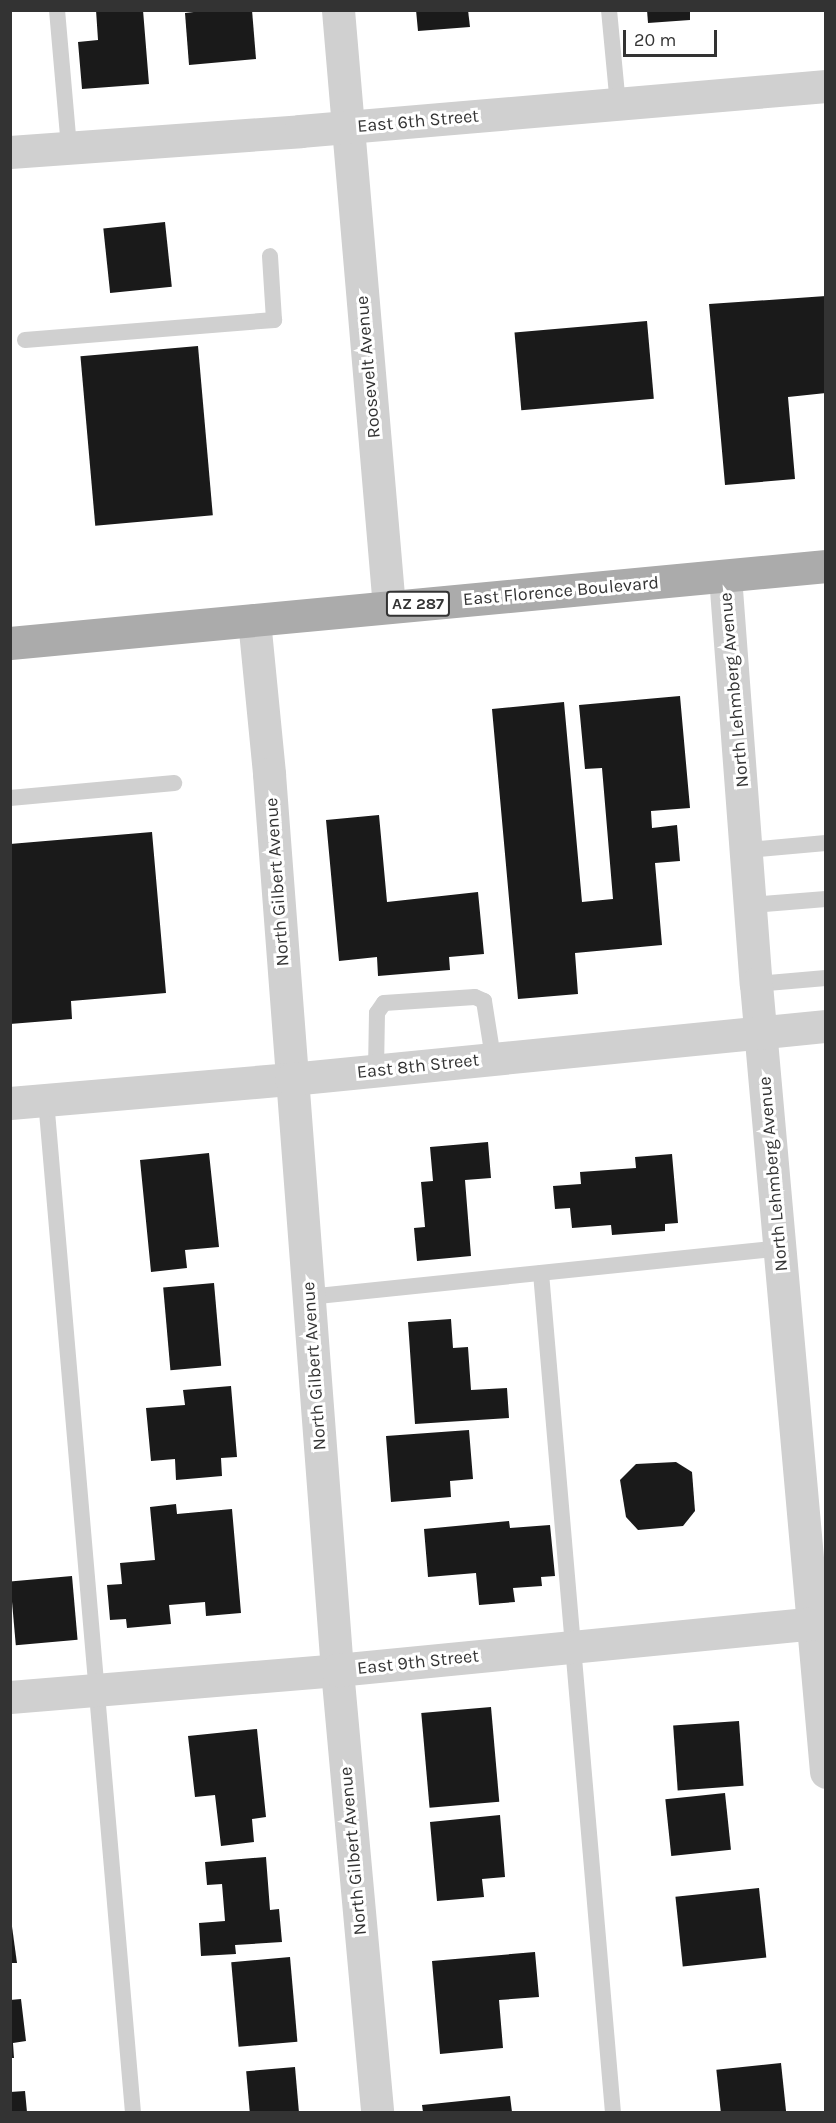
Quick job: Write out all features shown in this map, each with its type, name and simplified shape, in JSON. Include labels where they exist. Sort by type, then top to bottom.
[{"type":"main road","name":"East Florence Boulevard","points":[[10,643],[825,566]]},
{"type":"street","name":"Roosevelt Avenue","points":[[338,10],[389,607]]},
{"type":"street","name":"East 6th Street","points":[[10,152],[348,127],[825,86]]},
{"type":"street","name":"North Lehmberg Avenue","points":[[724,576],[752,905],[760,1031],[819,1622],[825,1772]]},
{"type":"street","name":"North Gilbert Avenue","points":[[254,620],[337,1670],[377,2112]]},
{"type":"street","name":"East 8th Street","points":[[10,1103],[291,1079],[825,1026]]},
{"type":"street","name":"East 9th Street","points":[[10,1697],[337,1670],[819,1622]]},
{"type":"lane","points":[[57,10],[69,147]]},
{"type":"lane","points":[[609,10],[618,105]]},
{"type":"lane","points":[[25,340],[274,320],[270,256]]},
{"type":"lane","points":[[10,798],[174,783]]},
{"type":"lane","points":[[747,850],[825,843]]},
{"type":"lane","points":[[752,905],[825,899]]},
{"type":"lane","points":[[756,984],[825,978]]},
{"type":"lane","points":[[376,1070],[377,1013],[384,1003],[475,997],[484,1001],[493,1058]]},
{"type":"lane","points":[[46,1100],[133,2112]]},
{"type":"lane","points":[[308,1297],[780,1248]]},
{"type":"lane","points":[[541,1273],[613,2112]]},
{"type":"building","points":[[96,10],[143,10],[149,84],[82,89],[78,42],[98,40]]},
{"type":"building","points":[[211,10],[252,10],[256,59],[189,65],[185,13]]},
{"type":"building","points":[[416,10],[468,10],[470,27],[418,31]]},
{"type":"building","points":[[647,10],[690,10],[690,20],[648,23]]},
{"type":"building","points":[[165,222],[172,287],[110,293],[103,228]]},
{"type":"building","points":[[826,296],[826,393],[788,397],[795,479],[725,485],[709,304]]},
{"type":"building","points":[[647,321],[654,399],[521,410],[515,333]]},
{"type":"building","points":[[198,346],[213,515],[95,526],[80,356]]},
{"type":"building","points":[[680,696],[690,808],[651,811],[652,828],[677,825],[680,861],[655,863],[662,945],[575,953],[578,994],[518,999],[492,709],[564,702],[582,902],[613,899],[602,768],[585,769],[579,705]]},
{"type":"building","points":[[379,815],[387,902],[478,892],[484,954],[449,957],[450,970],[378,976],[377,957],[339,961],[326,820]]},
{"type":"building","points":[[152,832],[166,993],[71,1001],[72,1019],[10,1024],[10,844]]},
{"type":"building","points":[[488,1142],[491,1178],[465,1180],[471,1256],[417,1261],[414,1228],[425,1227],[421,1182],[433,1181],[430,1147]]},
{"type":"building","points":[[209,1153],[219,1247],[185,1250],[187,1268],[151,1272],[140,1160]]},
{"type":"building","points":[[672,1154],[678,1223],[665,1224],[665,1231],[612,1235],[611,1225],[572,1228],[570,1208],[555,1209],[553,1186],[581,1184],[580,1172],[636,1168],[635,1157]]},
{"type":"building","points":[[214,1283],[221,1366],[170,1370],[163,1287]]},
{"type":"building","points":[[451,1319],[453,1348],[468,1347],[471,1390],[507,1388],[509,1418],[415,1424],[408,1322]]},
{"type":"building","points":[[231,1386],[237,1457],[221,1458],[222,1476],[176,1480],[175,1459],[151,1461],[146,1408],[185,1405],[183,1390]]},
{"type":"building","points":[[469,1430],[473,1479],[450,1481],[451,1497],[391,1502],[386,1436]]},
{"type":"building","points":[[676,1462],[692,1472],[695,1511],[683,1526],[638,1530],[626,1517],[620,1480],[636,1464]]},
{"type":"building","points":[[176,1504],[177,1514],[232,1509],[241,1613],[206,1616],[205,1602],[169,1605],[171,1624],[127,1628],[126,1619],[110,1620],[107,1585],[122,1584],[120,1563],[155,1560],[150,1507]]},
{"type":"building","points":[[509,1521],[510,1528],[550,1525],[555,1576],[541,1577],[542,1586],[513,1588],[515,1602],[479,1605],[476,1573],[428,1577],[424,1529]]},
{"type":"building","points":[[72,1576],[78,1640],[16,1645],[10,1581]]},
{"type":"building","points":[[491,1707],[499,1802],[430,1808],[421,1713]]},
{"type":"building","points":[[739,1721],[744,1786],[678,1790],[673,1726]]},
{"type":"building","points":[[257,1729],[266,1817],[252,1819],[254,1842],[221,1846],[215,1795],[195,1797],[188,1736]]},
{"type":"building","points":[[725,1793],[731,1850],[671,1856],[665,1799]]},
{"type":"building","points":[[500,1815],[505,1877],[482,1879],[484,1897],[437,1901],[430,1822]]},
{"type":"building","points":[[266,1857],[270,1910],[279,1909],[282,1942],[235,1945],[236,1954],[201,1956],[199,1923],[225,1921],[222,1884],[207,1885],[205,1862]]},
{"type":"building","points":[[759,1888],[766,1958],[683,1966],[675,1897]]},
{"type":"building","points":[[10,1912],[17,1963],[10,1963]]},
{"type":"building","points":[[535,1952],[539,1997],[499,2000],[503,2048],[440,2054],[432,1961]]},
{"type":"building","points":[[290,1957],[297,2042],[239,2047],[231,1962]]},
{"type":"building","points":[[21,1999],[26,2041],[13,2043],[14,2058],[10,2058],[10,2000]]},
{"type":"building","points":[[781,2063],[786,2112],[721,2112],[716,2070]]},
{"type":"building","points":[[295,2067],[299,2112],[250,2112],[246,2071]]},
{"type":"building","points":[[25,2091],[27,2112],[10,2112],[10,2092]]},
{"type":"building","points":[[510,2096],[512,2112],[423,2112],[422,2105]]}]
